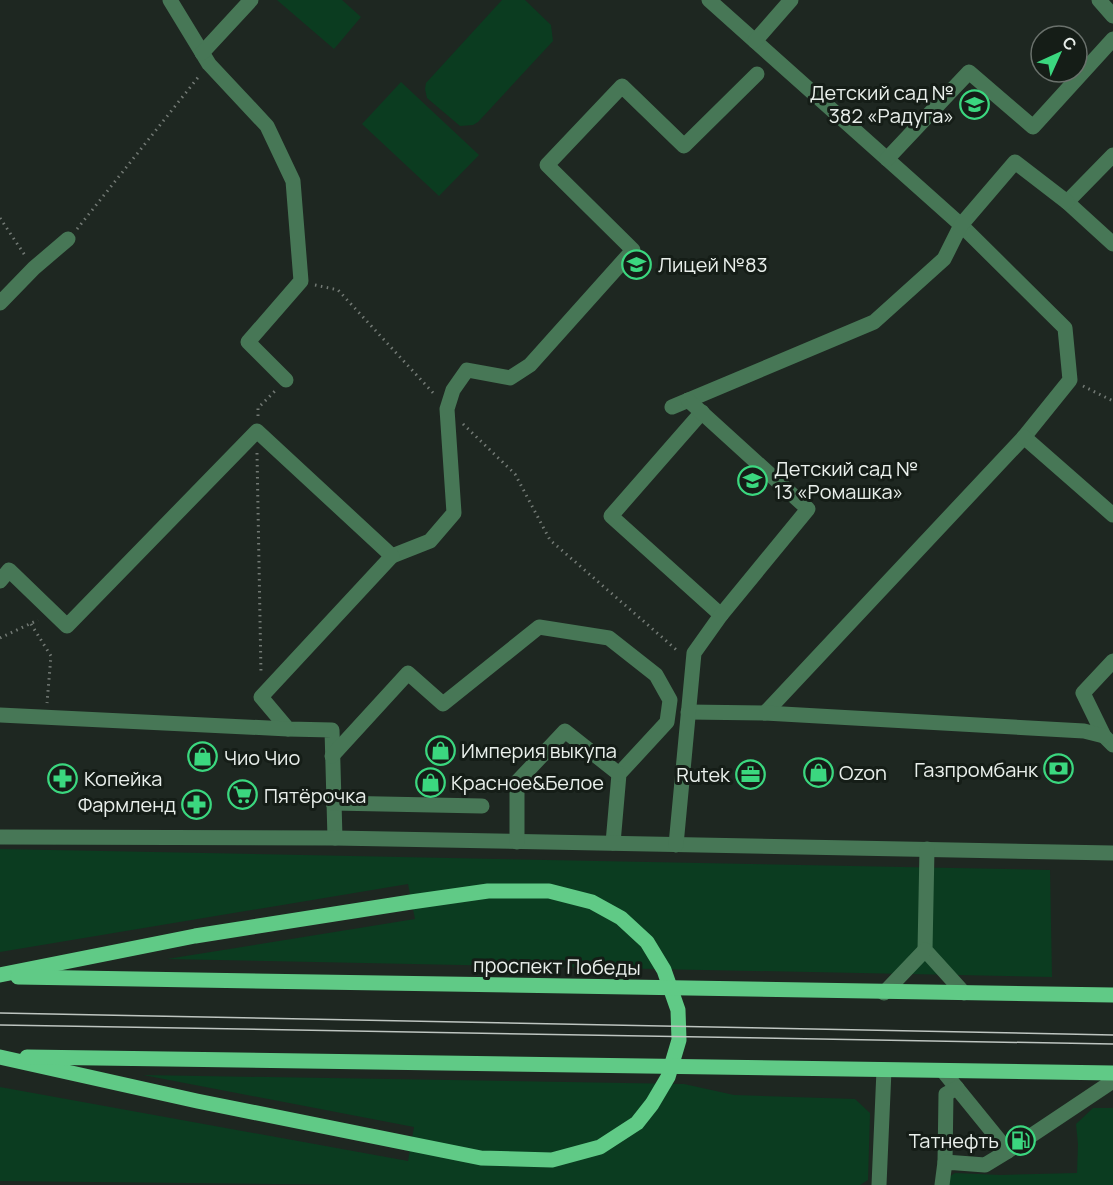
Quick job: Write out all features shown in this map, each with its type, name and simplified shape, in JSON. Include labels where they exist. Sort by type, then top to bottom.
[{"type":"main road","points":[[0,976],[195,936],[411,902],[488,891],[549,891],[592,902],[621,918],[647,942],[664,970],[678,1010],[679,1040],[668,1077],[652,1104],[637,1123],[600,1147],[552,1160],[481,1158],[197,1101],[0,1057]]},
{"type":"main road","name":"проспект Победы","points":[[0,976],[884,993],[1113,995]]},
{"type":"main road","points":[[0,1057],[1113,1073]]},
{"type":"lane","points":[[170,0],[206,58],[267,126],[293,181],[301,281],[248,342],[286,380]]},
{"type":"lane","points":[[206,58],[251,0]]},
{"type":"lane","points":[[709,0],[961,225],[1065,328],[1070,380],[1024,437],[765,713]]},
{"type":"lane","points":[[755,41],[792,0]]},
{"type":"lane","points":[[1099,0],[1113,16]]},
{"type":"lane","points":[[887,159],[969,72],[1034,127],[1113,39]]},
{"type":"lane","points":[[288,729],[261,697],[392,556],[430,542],[454,513],[447,409],[453,390],[467,370],[510,378],[530,365],[633,250],[547,165],[622,86],[684,146],[757,74]]},
{"type":"lane","points":[[1067,202],[1113,155]]},
{"type":"lane","points":[[672,407],[874,322],[944,259],[961,225],[1015,162],[1067,202],[1113,244]]},
{"type":"lane","points":[[0,303],[34,268],[68,239]]},
{"type":"lane","points":[[676,845],[694,653],[721,615],[808,509],[688,400]]},
{"type":"lane","points":[[702,412],[610,516],[721,615]]},
{"type":"lane","points":[[3,572],[67,626],[257,430],[392,556]]},
{"type":"lane","points":[[1024,437],[1113,515]]},
{"type":"lane","points":[[332,756],[408,673],[443,704],[539,627],[609,638],[656,675],[670,700],[667,722],[619,774],[613,843]]},
{"type":"lane","points":[[1108,740],[1083,693],[1113,661]]},
{"type":"lane","points":[[688,712],[765,713],[1084,731],[1108,740]]},
{"type":"lane","points":[[0,715],[332,730],[334,838]]},
{"type":"lane","points":[[517,842],[517,782],[565,731],[619,774]]},
{"type":"lane","points":[[333,802],[482,806]]},
{"type":"lane","points":[[0,837],[334,838],[1113,853]]},
{"type":"lane","points":[[927,849],[926,950],[964,993]]},
{"type":"lane","points":[[884,993],[926,950]]},
{"type":"lane","points":[[879,1185],[884,1070]]},
{"type":"lane","points":[[943,1071],[1008,1151]]},
{"type":"lane","points":[[945,1162],[985,1165],[1113,1081]]},
{"type":"lane","points":[[942,1185],[945,1162],[946,1094],[957,1088]]},
{"type":"path","points":[[68,239],[206,58]]},
{"type":"path","points":[[0,218],[34,268]]},
{"type":"path","points":[[301,281],[338,290],[447,409],[515,474],[550,540],[692,663]]},
{"type":"path","points":[[261,697],[258,408],[286,380]]},
{"type":"path","points":[[1070,380],[1113,400]]},
{"type":"path","points":[[0,638],[53,613]]},
{"type":"path","points":[[31,624],[51,656],[45,717]]},
{"type":"green space","points":[[277,0],[342,0],[361,17],[334,49]]},
{"type":"green space","points":[[502,0],[525,0],[551,25],[553,41],[478,122],[473,125],[460,126],[427,98],[426,83]]},
{"type":"green space","points":[[401,82],[479,155],[439,196],[362,124]]},
{"type":"green space","points":[[0,849],[1050,870],[1052,977],[167,959],[415,919],[408,884],[0,952]]},
{"type":"green space","points":[[143,1075],[684,1084],[734,1095],[855,1099],[870,1113],[868,1180],[860,1185],[360,1185],[0,1181],[0,1087],[408,1161],[414,1127]]},
{"type":"green space","points":[[1093,1108],[1113,1108],[1113,1185],[946,1185],[949,1177],[955,1173],[1001,1175],[1077,1173],[1076,1124]]},
{"type":"tram line","points":[[0,1013],[1113,1035]]},
{"type":"tram line","points":[[0,1025],[1113,1044]]},
{"type":"place","name":"Детский сад № 382 «Радуга»","points":[[975,104]]},
{"type":"place","name":"Лицей №83","points":[[637,264]]},
{"type":"place","name":"Детский сад № 13 «Ромашка»","points":[[753,480]]},
{"type":"place","name":"Империя выкупа","points":[[440,750]]},
{"type":"place","name":"Чио Чио","points":[[203,757]]},
{"type":"place","name":"Газпромбанк","points":[[1059,769]]},
{"type":"place","name":"Ozon","points":[[818,772]]},
{"type":"place","name":"Rutek","points":[[751,774]]},
{"type":"place","name":"Копейка","points":[[63,778]]},
{"type":"place","name":"Красное&Белое","points":[[430,782]]},
{"type":"place","name":"Пятёрочка","points":[[243,795]]},
{"type":"place","name":"Фармленд","points":[[197,804]]},
{"type":"place","name":"Татнефть","points":[[1020,1140]]}]
